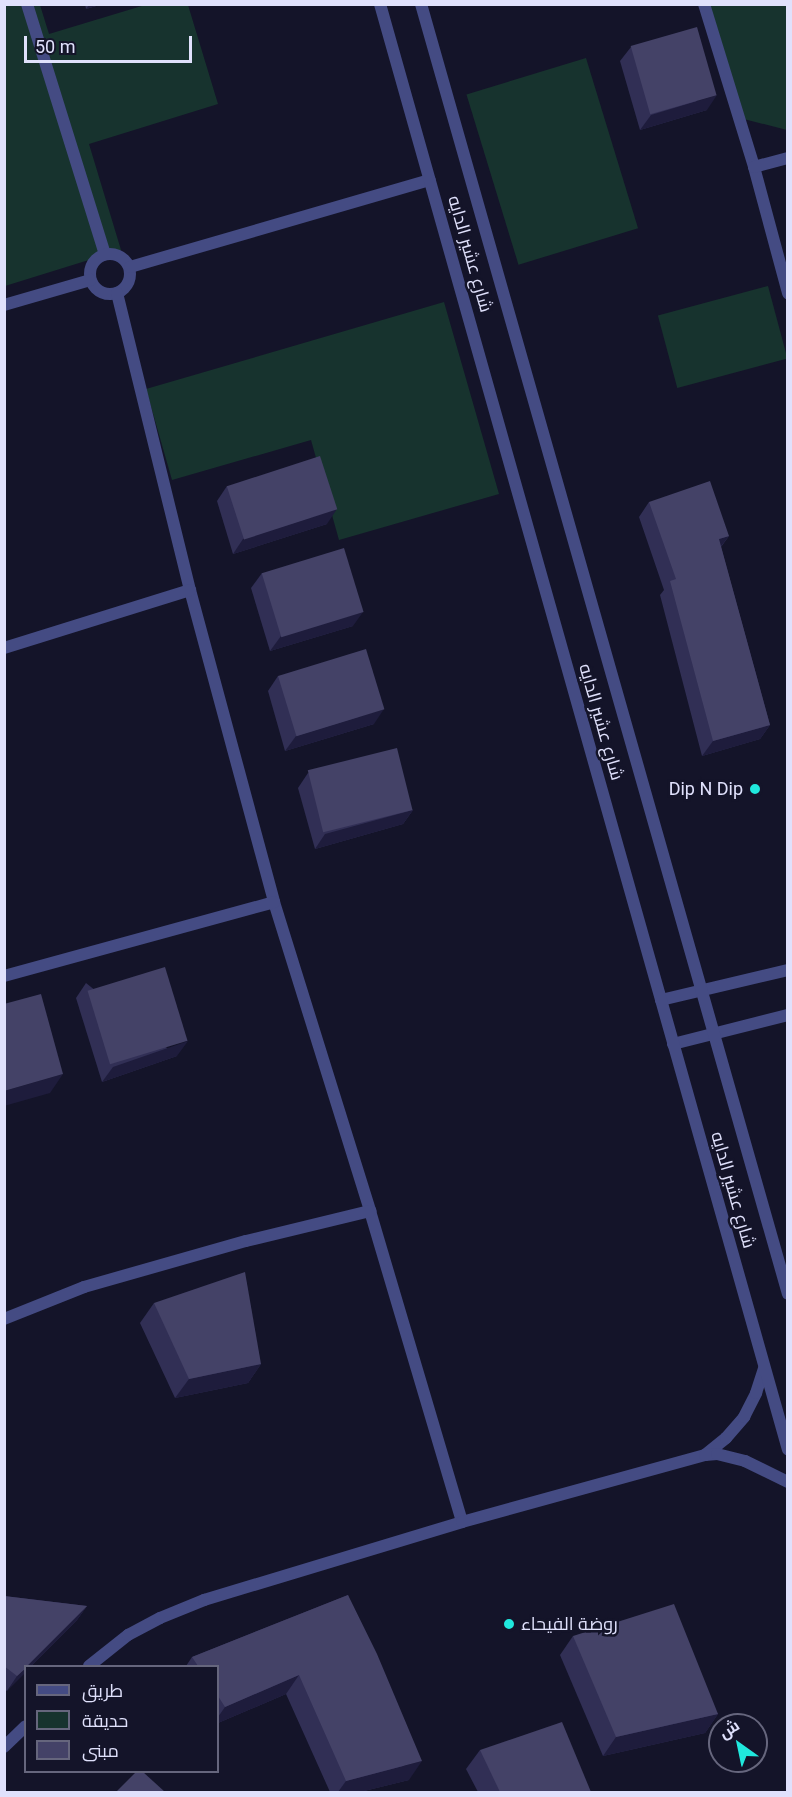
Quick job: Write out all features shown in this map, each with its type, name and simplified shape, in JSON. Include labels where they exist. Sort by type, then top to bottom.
[{"type":"street","points":[[27,4],[105,254]]},
{"type":"street","name":"شارع عشير الدايه","points":[[380,4],[788,1450]]},
{"type":"street","name":"شارع عشير الدايه","points":[[421,4],[788,1293]]},
{"type":"street","points":[[704,4],[754,167],[788,293]]},
{"type":"street","points":[[754,167],[788,158]]},
{"type":"street","points":[[130,267],[430,180]]},
{"type":"street","points":[[105,254],[120,255],[130,267],[130,278],[124,289],[117,292],[100,292],[90,280],[89,270],[95,258],[105,254]]},
{"type":"street","points":[[4,305],[90,280]]},
{"type":"street","points":[[117,292],[190,590],[274,902],[370,1212],[462,1522]]},
{"type":"street","points":[[4,648],[190,590]]},
{"type":"street","points":[[4,976],[274,902]]},
{"type":"street","points":[[661,1000],[788,970]]},
{"type":"street","points":[[673,1044],[788,1015]]},
{"type":"street","points":[[4,1318],[84,1287],[246,1241],[370,1212]]},
{"type":"street","points":[[705,1455],[726,1438],[744,1417],[756,1393],[764,1368]]},
{"type":"street","points":[[90,1665],[128,1635],[160,1618],[204,1600],[462,1522],[705,1455],[737,1459],[788,1482]]},
{"type":"street","points":[[4,1747],[24,1728]]},
{"type":"green space","points":[[5,5],[40,5],[49,34],[145,5],[188,5],[218,104],[89,144],[121,250],[5,286]]},
{"type":"green space","points":[[703,5],[787,5],[787,130],[740,118]]},
{"type":"green space","points":[[586,58],[638,228],[519,265],[466,95]]},
{"type":"green space","points":[[768,286],[787,358],[677,388],[658,316]]},
{"type":"green space","points":[[444,302],[499,494],[339,540],[311,440],[172,480],[146,389]]},
{"type":"building","points":[[697,27],[717,95],[650,114],[631,46]]},
{"type":"building","points":[[320,456],[337,509],[244,540],[227,486]]},
{"type":"building","points":[[710,481],[729,536],[719,539],[770,725],[713,741],[670,581],[676,579],[649,502]]},
{"type":"building","points":[[344,548],[364,612],[281,637],[262,573]]},
{"type":"building","points":[[366,649],[384,709],[296,736],[278,676]]},
{"type":"building","points":[[397,748],[412,810],[323,832],[308,770]]},
{"type":"building","points":[[165,967],[188,1041],[110,1064],[88,991]]},
{"type":"building","points":[[41,994],[63,1074],[4,1091],[4,1004]]},
{"type":"building","points":[[245,1272],[261,1364],[189,1379],[154,1303]]},
{"type":"building","points":[[348,1595],[377,1654],[422,1761],[346,1781],[299,1675],[225,1707],[219,1698],[219,1665],[197,1665],[192,1657]]},
{"type":"building","points":[[4,1596],[87,1606],[28,1665],[24,1665],[24,1670],[17,1676],[4,1666]]},
{"type":"building","points":[[674,1604],[718,1713],[708,1713],[708,1716],[616,1737],[573,1636]]},
{"type":"building","points":[[562,1722],[591,1792],[500,1792],[480,1750]]},
{"type":"building","points":[[135,1773],[144,1773],[165,1792],[116,1792]]},
{"type":"place","name":"Dip N Dip","points":[[755,789]]},
{"type":"place","name":"روضة الفيحاء","points":[[509,1624]]}]
